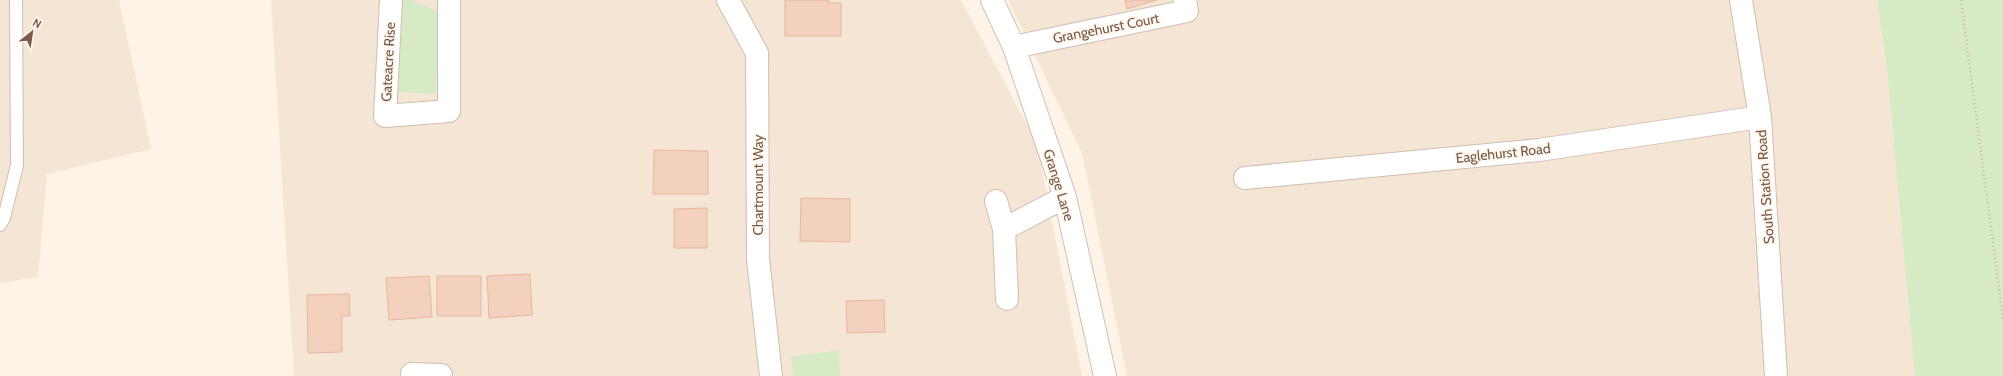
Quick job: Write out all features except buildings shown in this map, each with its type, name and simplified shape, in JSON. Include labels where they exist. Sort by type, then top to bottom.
[{"type":"street","name":"Gateacre Rise","points":[[391,0],[385,116],[449,111],[449,0]]},
{"type":"street","name":"Chartmount Way","points":[[728,0],[757,53],[758,259],[771,376]]},
{"type":"street","name":"Grange Lane","points":[[992,0],[1014,46],[1065,197],[1105,376]]},
{"type":"street","name":"Grangehurst Court","points":[[1014,46],[1187,12],[1185,0]]},
{"type":"street","name":"South Station Road","points":[[1741,0],[1760,117],[1776,376]]},
{"type":"street","name":"Eaglehurst Road","points":[[1245,178],[1539,150],[1760,117]]},
{"type":"street","points":[[1004,229],[1065,197]]},
{"type":"street","points":[[996,201],[1004,229],[1007,299]]},
{"type":"street","points":[[412,376],[412,374],[441,375]]},
{"type":"lane","points":[[0,225],[4,218],[18,165],[16,0]]},
{"type":"path","points":[[1961,0],[1972,99],[2003,319]]},
{"type":"shaded area","points":[[0,0],[119,0],[151,149],[47,174],[38,277],[0,283]]},
{"type":"shaded area","points":[[271,0],[961,0],[1037,144],[1082,376],[294,376]]},
{"type":"shaded area","points":[[1008,0],[1877,0],[1887,69],[1915,376],[1127,376],[1082,153]]},
{"type":"green space","points":[[402,0],[412,0],[438,12],[436,94],[398,92]]},
{"type":"green space","points":[[1877,0],[2003,0],[2003,376],[1915,376],[1887,69]]},
{"type":"green space","points":[[839,350],[840,376],[794,376],[791,357]]}]
